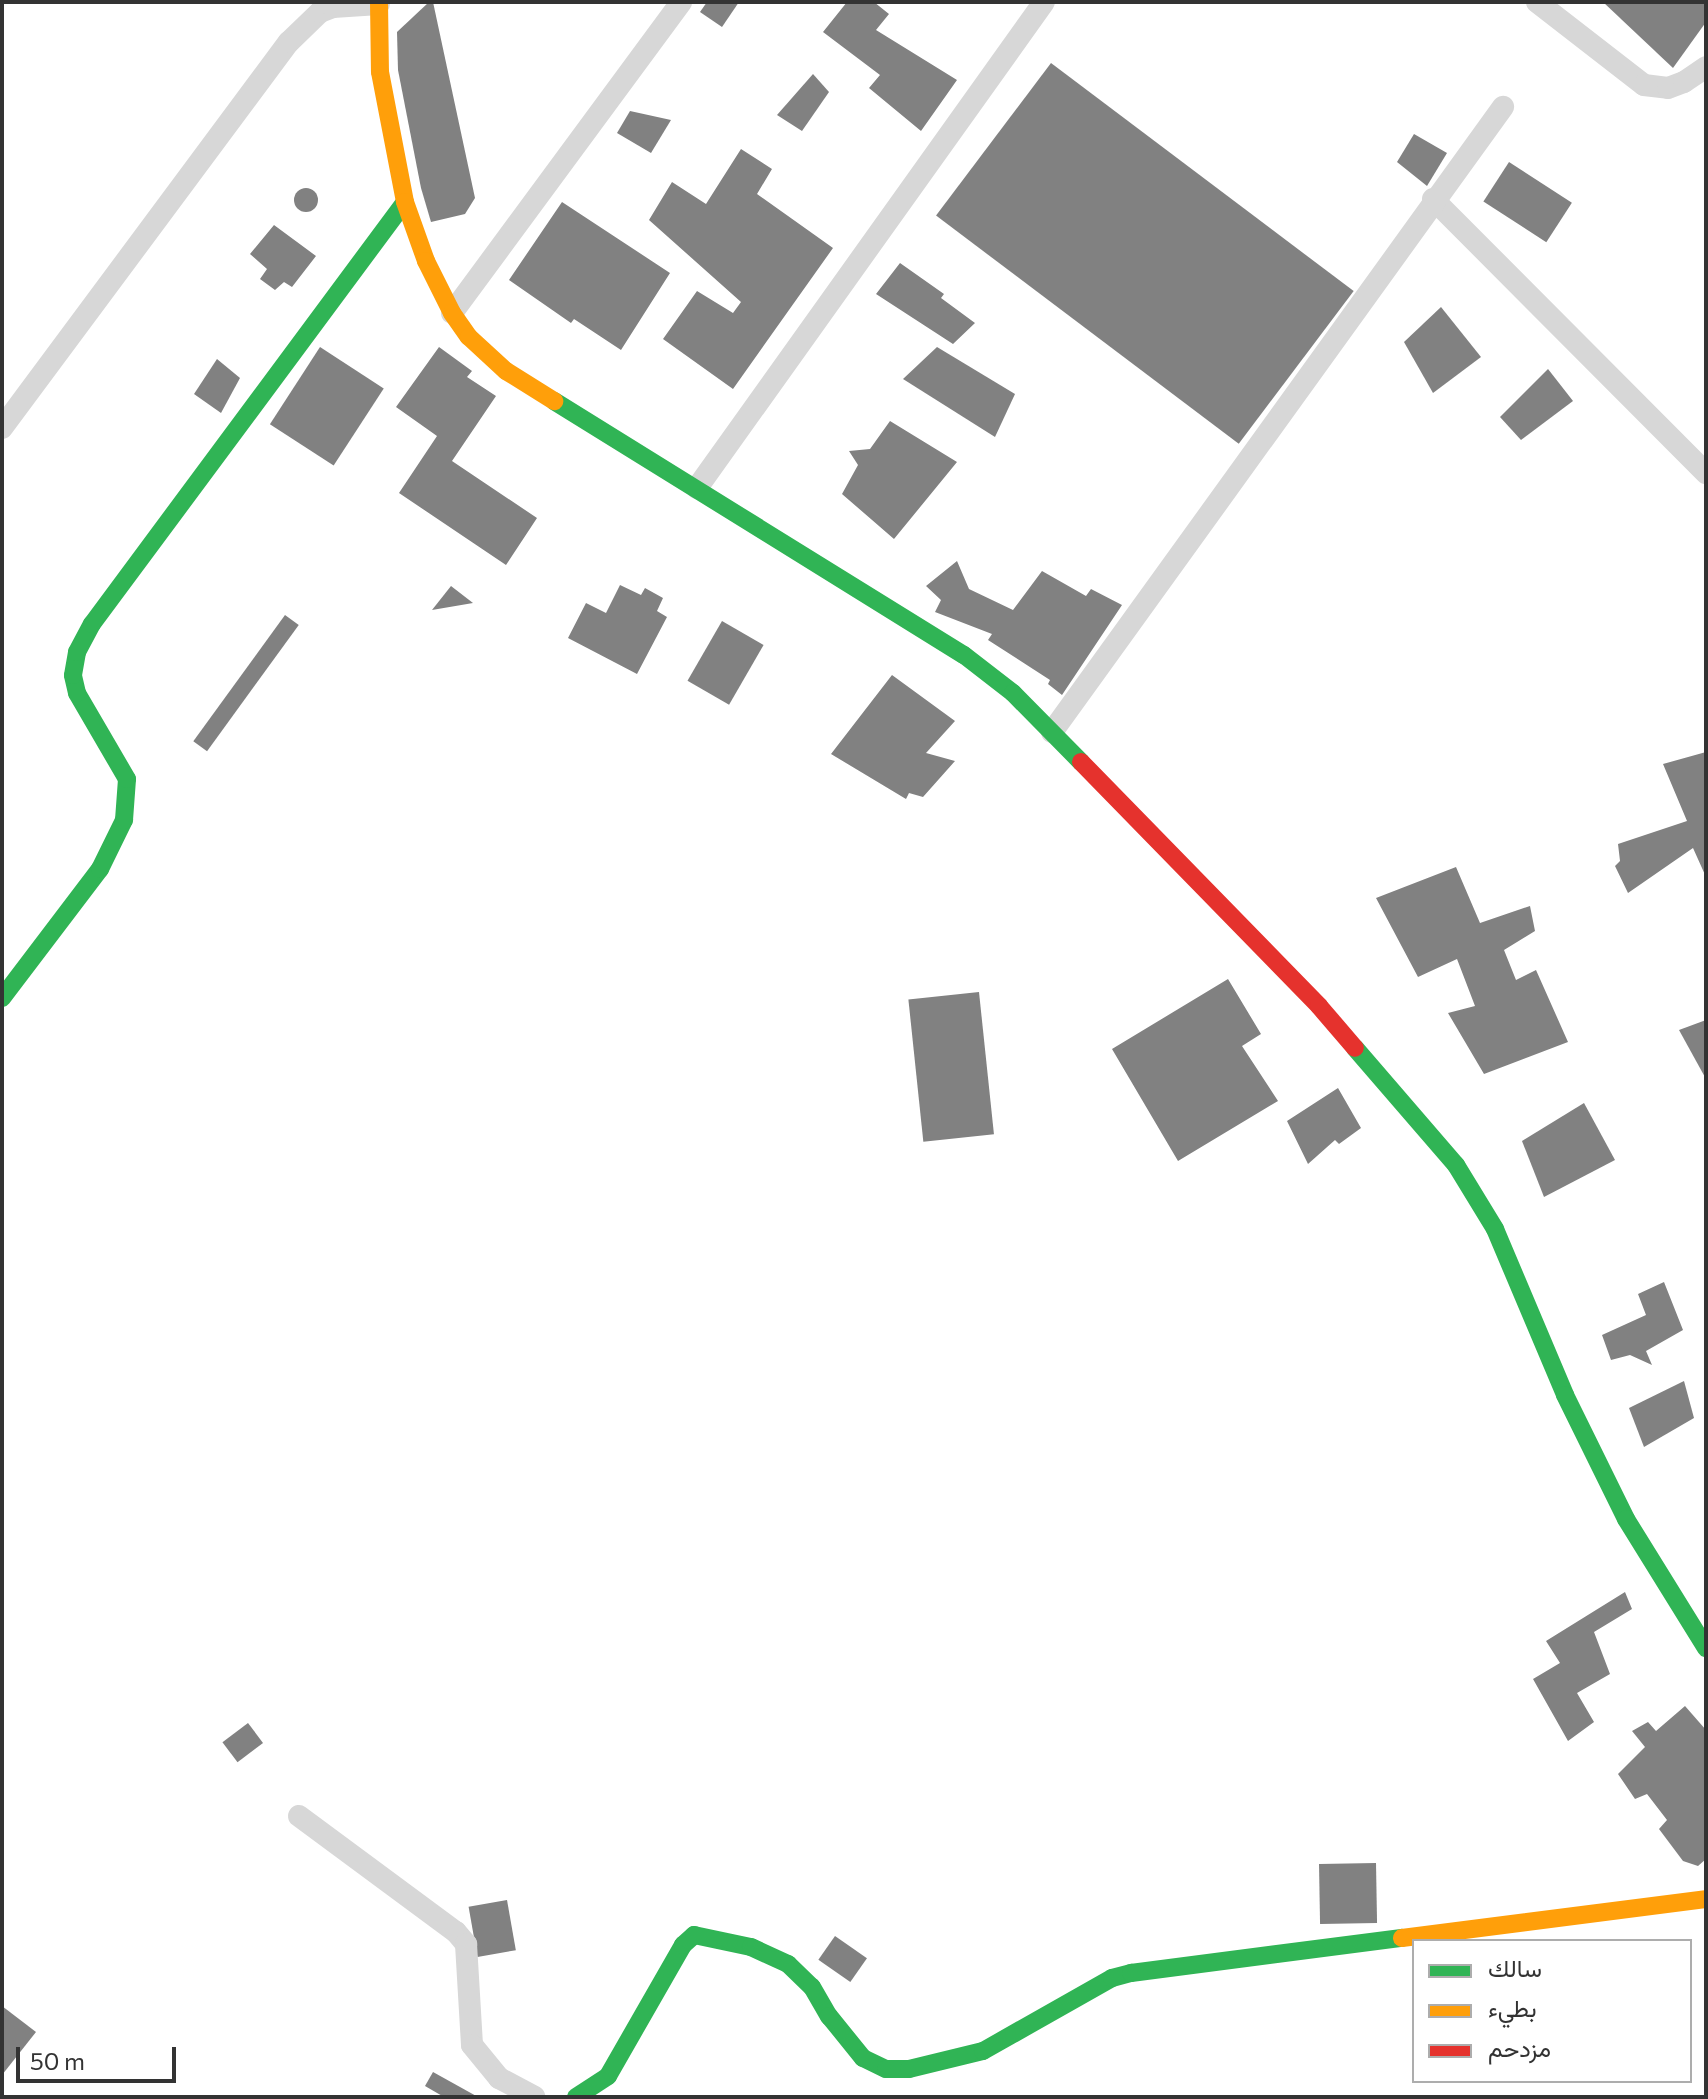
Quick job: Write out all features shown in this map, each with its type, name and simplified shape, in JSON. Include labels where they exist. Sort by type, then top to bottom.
[{"type":"street","points":[[452,313],[681,2]]},
{"type":"street","points":[[697,488],[1044,2]]},
{"type":"street","points":[[1537,2],[1644,85],[1668,88],[1684,82],[1706,67]]},
{"type":"street","points":[[2,428],[289,42],[320,12],[333,7],[379,3],[380,72],[413,230],[452,313],[485,355],[506,371],[964,655],[1013,693],[1319,1006],[1456,1165],[1495,1229],[1565,1395],[1626,1519],[1706,1648]]},
{"type":"street","points":[[1052,732],[1433,199],[1503,107]]},
{"type":"street","points":[[1433,199],[1706,473]]},
{"type":"street","points":[[2,998],[100,869],[124,820],[127,779],[77,693],[73,675],[77,652],[92,624],[405,202]]},
{"type":"street","points":[[299,1816],[456,1932],[466,1944],[472,2045],[499,2078],[534,2097]]},
{"type":"street","points":[[576,2097],[608,2076],[683,1945],[694,1935],[751,1947],[788,1964],[812,1987],[836,2025],[863,2058],[886,2069],[909,2069],[983,2051],[1112,1978],[1131,1973],[1706,1899]]},
{"type":"building","points":[[429,2],[433,2],[475,198],[465,214],[431,222],[421,188],[398,70],[397,32]]},
{"type":"building","points":[[707,2],[739,2],[722,27],[700,12]]},
{"type":"building","points":[[847,2],[874,2],[889,14],[876,30],[957,80],[921,131],[869,88],[880,75],[823,32]]},
{"type":"building","points":[[1603,2],[1706,2],[1706,22],[1673,68]]},
{"type":"building","points":[[1051,63],[1354,291],[1239,444],[936,216]]},
{"type":"building","points":[[813,74],[829,92],[802,131],[777,115]]},
{"type":"building","points":[[630,111],[671,120],[651,153],[617,133]]},
{"type":"building","points":[[1414,134],[1447,153],[1427,186],[1397,162]]},
{"type":"building","points":[[741,149],[772,169],[757,194],[833,248],[733,389],[663,339],[697,291],[733,313],[741,302],[649,220],[672,182],[706,204]]},
{"type":"building","points":[[1509,162],[1572,203],[1546,242],[1483,201]]},
{"type":"building","points":[[306,188],[317,195],[318,200],[311,211],[306,212],[295,205],[294,200],[301,189]]},
{"type":"building","points":[[562,202],[670,273],[621,350],[574,319],[571,323],[509,280]]},
{"type":"building","points":[[274,225],[316,256],[292,287],[284,282],[275,290],[260,279],[267,269],[250,254]]},
{"type":"building","points":[[900,263],[944,294],[941,298],[975,323],[953,344],[876,294]]},
{"type":"building","points":[[1441,307],[1481,357],[1433,393],[1404,342]]},
{"type":"building","points":[[320,347],[384,388],[334,466],[270,424]]},
{"type":"building","points":[[439,347],[472,371],[467,377],[496,396],[452,461],[537,518],[506,565],[399,493],[437,436],[396,407]]},
{"type":"building","points":[[937,347],[1015,394],[995,437],[903,379]]},
{"type":"building","points":[[217,359],[240,378],[221,413],[194,394]]},
{"type":"building","points":[[1548,369],[1573,401],[1521,440],[1500,417]]},
{"type":"building","points":[[890,421],[957,462],[894,539],[842,494],[858,465],[849,451],[870,449]]},
{"type":"building","points":[[957,561],[969,589],[1013,610],[1042,571],[1086,596],[1091,589],[1122,605],[1062,695],[1048,684],[1050,680],[988,640],[992,634],[935,612],[941,600],[926,586]]},
{"type":"building","points":[[620,585],[641,595],[645,588],[663,598],[657,611],[667,617],[637,674],[568,638],[586,603],[606,613]]},
{"type":"building","points":[[451,586],[473,603],[432,610]]},
{"type":"building","points":[[285,615],[299,625],[207,751],[193,741]]},
{"type":"building","points":[[722,621],[764,645],[729,705],[688,681]]},
{"type":"building","points":[[892,675],[955,721],[926,753],[955,761],[923,797],[909,793],[906,799],[831,754]]},
{"type":"building","points":[[1706,752],[1706,877],[1693,848],[1628,893],[1615,866],[1620,861],[1618,844],[1687,821],[1663,764]]},
{"type":"building","points":[[1456,867],[1480,923],[1530,906],[1535,931],[1504,950],[1516,980],[1536,970],[1568,1042],[1484,1074],[1448,1013],[1475,1006],[1457,959],[1418,977],[1376,898]]},
{"type":"building","points":[[1228,979],[1261,1034],[1242,1046],[1278,1101],[1178,1161],[1112,1049]]},
{"type":"building","points":[[979,992],[994,1134],[923,1142],[908,999]]},
{"type":"building","points":[[1706,1020],[1706,1079],[1679,1030]]},
{"type":"building","points":[[1338,1088],[1361,1128],[1339,1144],[1335,1140],[1308,1164],[1287,1121]]},
{"type":"building","points":[[1584,1103],[1615,1160],[1544,1197],[1522,1141]]},
{"type":"building","points":[[1664,1282],[1683,1330],[1646,1351],[1652,1365],[1630,1355],[1611,1360],[1602,1335],[1646,1315],[1638,1294]]},
{"type":"building","points":[[1684,1381],[1694,1418],[1644,1447],[1629,1408]]},
{"type":"building","points":[[1625,1592],[1632,1609],[1594,1632],[1610,1674],[1577,1693],[1594,1722],[1568,1741],[1533,1679],[1560,1663],[1546,1641]]},
{"type":"building","points":[[1685,1706],[1706,1730],[1706,1859],[1698,1866],[1683,1861],[1659,1829],[1667,1820],[1647,1794],[1635,1799],[1618,1774],[1645,1747],[1632,1731],[1648,1722],[1656,1731]]},
{"type":"building","points":[[248,1723],[263,1743],[237,1762],[222,1742]]},
{"type":"building","points":[[1376,1863],[1377,1923],[1320,1924],[1319,1864]]},
{"type":"building","points":[[507,1900],[516,1950],[477,1957],[469,1907]]},
{"type":"building","points":[[835,1936],[867,1958],[850,1982],[818,1960]]},
{"type":"building","points":[[2,2006],[36,2032],[2,2075]]},
{"type":"building","points":[[433,2072],[478,2097],[444,2097],[425,2086]]},
{"type":"traffic: fast","points":[[2,998],[100,869],[124,820],[127,779],[77,693],[73,675],[77,652],[92,624],[405,202]]},
{"type":"traffic: fast","points":[[554,401],[964,655],[1013,693],[1081,762]]},
{"type":"traffic: fast","points":[[1355,1048],[1456,1165],[1495,1229],[1565,1395],[1626,1519],[1706,1648]]},
{"type":"traffic: fast","points":[[576,2097],[608,2076],[683,1945],[694,1935],[751,1947],[788,1964],[812,1987],[829,2016],[863,2058],[886,2069],[909,2069],[983,2051],[1112,1978],[1131,1973],[1402,1938]]},
{"type":"traffic: slow","points":[[379,2],[380,72],[405,202],[426,261],[452,313],[469,337],[506,371],[554,401]]},
{"type":"traffic: slow","points":[[1402,1938],[1706,1899]]},
{"type":"traffic: jam","points":[[1081,762],[1319,1006],[1355,1048]]}]
